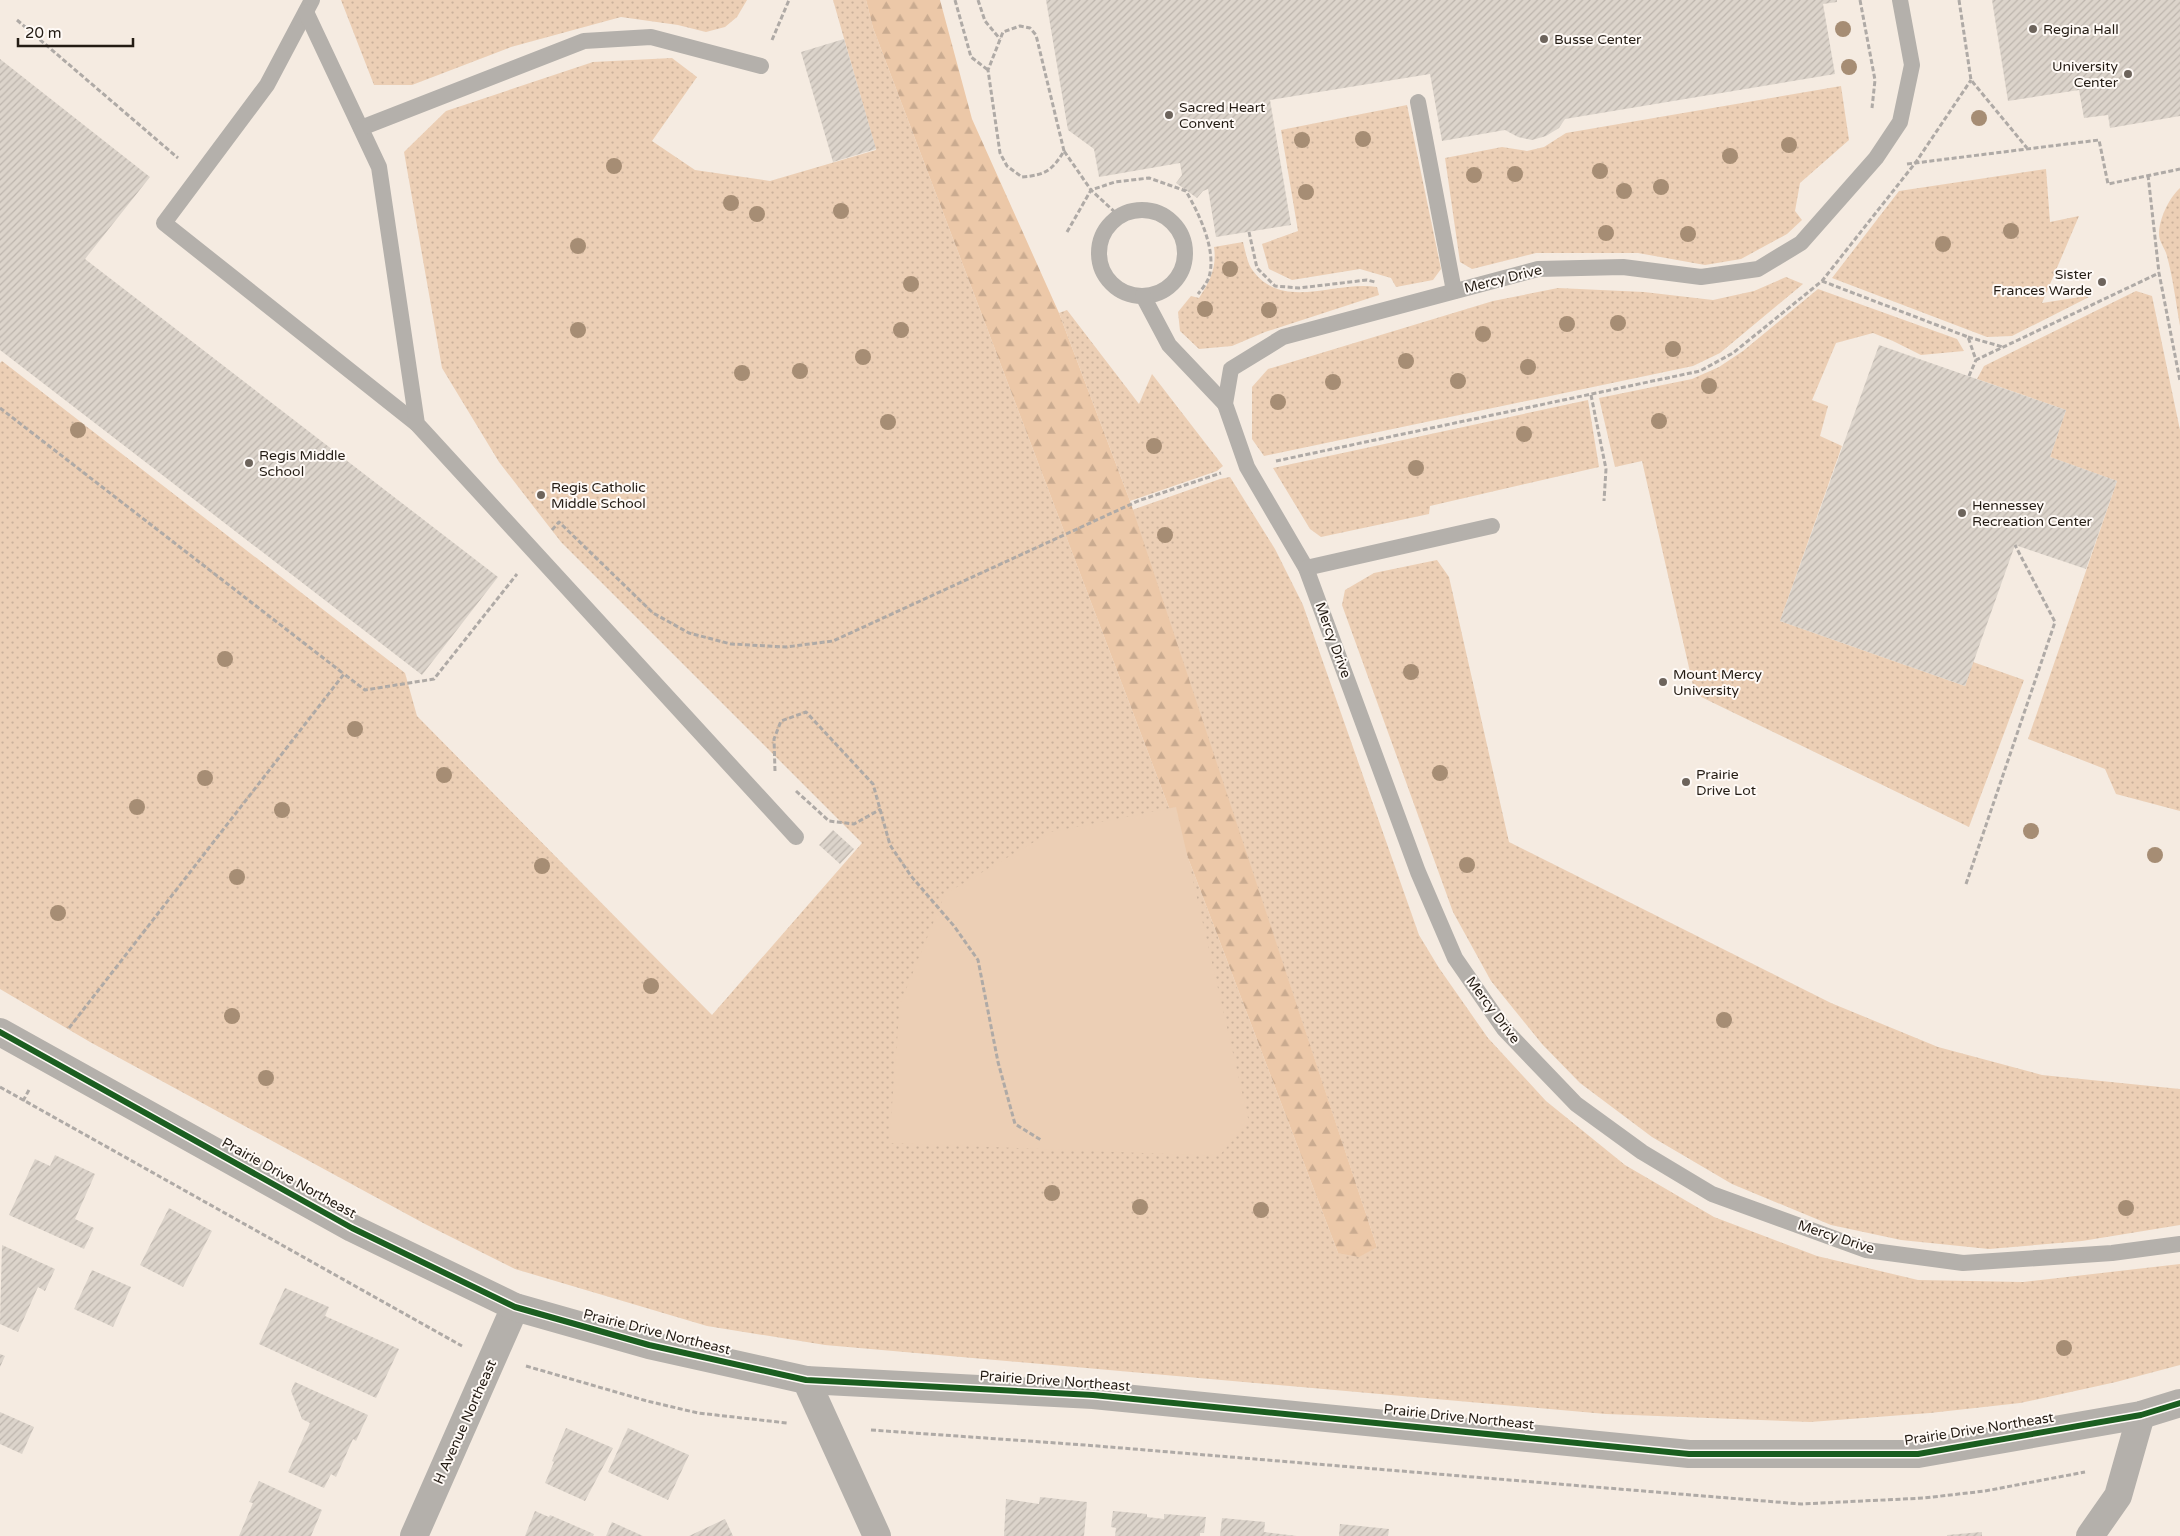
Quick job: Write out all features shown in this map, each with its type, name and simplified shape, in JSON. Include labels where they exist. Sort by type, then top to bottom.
[{"type":"street","name":"Prairie Drive Northeast","points":[[0,1032],[352,1228],[515,1307],[649,1345],[806,1380],[1093,1395],[1690,1454],[1918,1454],[2141,1414],[2180,1404]]},
{"type":"street","name":"H Avenue Northeast","points":[[414,1536],[515,1307]]},
{"type":"street","points":[[806,1380],[877,1536]]},
{"type":"street","points":[[2090,1536],[2118,1496],[2141,1414]]},
{"type":"lane","name":"Mercy Drive","points":[[1900,0],[1912,66],[1900,122],[1876,158],[1801,243],[1758,269],[1701,277],[1624,267],[1538,268],[1283,337],[1231,369],[1225,404],[1247,467],[1306,568],[1418,872],[1455,958],[1504,1029],[1576,1104],[1642,1152],[1712,1194],[1866,1250],[1963,1263],[2112,1253],[2180,1244]]},
{"type":"lane","points":[[309,6],[379,167],[417,424]]},
{"type":"lane","points":[[309,6],[267,85],[164,223],[417,424],[796,837]]},
{"type":"lane","points":[[361,128],[584,41],[651,37],[761,66]]},
{"type":"lane","points":[[1418,102],[1454,291]]},
{"type":"lane","points":[[1146,209],[1163,214],[1180,230],[1186,254],[1182,268],[1172,284],[1159,292],[1143,296],[1128,294],[1113,285],[1100,266],[1098,251],[1100,237],[1109,224],[1118,216],[1133,210],[1146,209]]},
{"type":"lane","points":[[1143,296],[1169,345],[1225,404]]},
{"type":"lane","points":[[1306,568],[1492,526]]},
{"type":"path","points":[[761,66],[789,0]]},
{"type":"path","points":[[956,0],[971,57],[988,70]]},
{"type":"path","points":[[978,0],[985,21],[1000,39]]},
{"type":"path","points":[[1860,0],[1875,80],[1871,115]]},
{"type":"path","points":[[1959,0],[1972,80],[2028,149]]},
{"type":"path","points":[[17,20],[199,176]]},
{"type":"path","points":[[1064,151],[1054,166],[1040,175],[1022,177],[1007,166],[1000,153],[988,70],[1003,32],[1020,26],[1030,28],[1036,35],[1064,151],[1091,190],[1118,216]]},
{"type":"path","points":[[1247,467],[1700,371],[1733,353],[1822,281],[1916,162],[1972,80]]},
{"type":"path","points":[[1899,166],[1916,162],[2100,140],[2108,184],[2180,169]]},
{"type":"path","points":[[2148,175],[2159,273],[2180,381]]},
{"type":"path","points":[[1066,232],[1091,190],[1115,182],[1149,178],[1186,190],[1204,226],[1210,256],[1208,277],[1198,294]]},
{"type":"path","points":[[1249,232],[1257,268],[1276,286],[1299,288],[1367,280],[1383,285],[1393,308]]},
{"type":"path","points":[[1969,376],[1976,360],[2159,273]]},
{"type":"path","points":[[1822,281],[1968,336],[2004,347]]},
{"type":"path","points":[[1968,336],[1976,360]]},
{"type":"path","points":[[1591,395],[1606,469],[1604,501]]},
{"type":"path","points":[[0,408],[344,674]]},
{"type":"path","points":[[1966,884],[2055,622],[2015,545]]},
{"type":"path","points":[[775,772],[774,739],[781,721],[806,712],[873,784],[890,845],[911,876],[954,926],[978,960],[998,1062],[1015,1124],[1041,1140]]},
{"type":"path","points":[[795,790],[829,821],[854,824],[881,808]]},
{"type":"path","points":[[23,1100],[33,1083]]},
{"type":"path","points":[[0,1087],[411,1319],[468,1348]]},
{"type":"path","points":[[522,1365],[647,1401],[698,1413],[788,1423]]},
{"type":"path","points":[[871,1430],[1095,1446],[1801,1504],[1932,1497],[2023,1484],[2085,1472]]},
{"type":"shaded area","points":[[341,0],[747,0],[737,17],[725,27],[706,32],[678,25],[621,17],[511,47],[412,85],[374,85]]},
{"type":"shaded area","name":"Regis Catholic Middle School","points":[[833,0],[866,0],[873,28],[1338,1253],[1377,1247],[1132,510],[1230,477],[1275,549],[1303,605],[1419,935],[1439,968],[1488,1038],[1546,1101],[1625,1165],[1714,1217],[1817,1256],[1918,1280],[2023,1282],[2180,1264],[2180,1365],[2116,1382],[2020,1403],[1930,1413],[1810,1422],[1606,1414],[825,1345],[707,1326],[515,1269],[425,1224],[90,1042],[0,989],[0,363],[2,361],[405,673],[417,716],[712,1015],[862,843],[561,542],[499,462],[442,368],[404,152],[446,111],[593,62],[672,58],[697,77],[652,141],[695,170],[770,181],[876,150]]},
{"type":"shaded area","points":[[1841,86],[1849,140],[1800,183],[1795,211],[1802,220],[1787,234],[1741,259],[1705,265],[1638,253],[1536,253],[1472,269],[1460,262],[1445,158],[1502,147],[1527,151],[1544,147],[1566,133]]},
{"type":"shaded area","points":[[1407,105],[1441,269],[1433,280],[1396,287],[1391,278],[1360,269],[1292,280],[1269,269],[1262,244],[1298,231],[1281,130]]},
{"type":"shaded area","points":[[2046,169],[2050,222],[2079,216],[2042,303],[2093,295],[2012,336],[1987,337],[1832,278],[1899,191]]},
{"type":"shaded area","points":[[2180,188],[2180,326],[2173,282],[2166,253],[2160,240],[2159,228],[2165,209]]},
{"type":"shaded area","points":[[1243,242],[1251,268],[1263,281],[1277,289],[1293,292],[1310,292],[1361,286],[1377,287],[1379,295],[1265,332],[1232,346],[1199,349],[1180,331],[1178,312],[1191,296],[1199,298],[1206,286],[1212,274],[1215,254],[1214,247]]},
{"type":"shaded area","points":[[1786,277],[1803,284],[1720,353],[1693,366],[1264,456],[1252,439],[1252,387],[1268,369],[1493,301],[1558,288],[1644,292],[1713,300],[1754,291]]},
{"type":"shaded area","points":[[1818,289],[1957,339],[1964,351],[1921,355],[1873,333],[1836,343],[1812,400],[1828,406],[1820,436],[1842,446],[1780,621],[1965,686],[1973,662],[2024,680],[1969,827],[1695,694],[1642,461],[1615,467],[1599,398],[1692,379],[1719,367],[1743,351]]},
{"type":"shaded area","points":[[2136,291],[2152,296],[2180,430],[2180,811],[2116,794],[2105,769],[2028,739],[2117,481],[2050,457],[2066,410],[1977,379],[1984,366]]},
{"type":"shaded area","points":[[1067,310],[1139,404],[1152,374],[1223,466],[1217,471],[1130,501],[1059,313]]},
{"type":"shaded area","points":[[1588,400],[1599,467],[1430,506],[1429,514],[1321,537],[1310,529],[1273,468]]},
{"type":"shaded area","points":[[1437,560],[1449,577],[1509,842],[1831,1003],[1938,1047],[2042,1075],[2180,1089],[2180,1225],[2082,1241],[1989,1249],[1901,1240],[1831,1225],[1732,1184],[1652,1137],[1580,1083],[1542,1044],[1491,981],[1453,912],[1342,605],[1345,590],[1374,573]]},
{"type":"shaded area","points":[[1176,807],[1249,1122],[1219,1156],[889,1143],[900,1004],[945,894],[1051,832]]},
{"type":"green space","points":[[866,0],[940,0],[972,119],[1059,313],[1130,501],[1377,1247],[1359,1257],[1338,1253],[873,28]]},
{"type":"building","points":[[1046,0],[1837,0],[1837,2],[1823,4],[1835,74],[1565,119],[1559,128],[1546,136],[1532,140],[1518,137],[1505,130],[1442,141],[1430,74],[1270,100],[1291,225],[1216,237],[1208,189],[1203,191],[1197,198],[1176,183],[1182,175],[1180,163],[1099,177],[1094,149],[1068,130]]},
{"type":"building","name":"University Center","points":[[1992,0],[2180,0],[2180,116],[2110,128],[2108,115],[2084,118],[2079,90],[2008,101]]},
{"type":"building","points":[[844,39],[876,149],[833,162],[801,52]]},
{"type":"building","name":"Regis Middle School","points":[[0,59],[150,177],[85,259],[498,577],[422,675],[0,350]]},
{"type":"building","name":"Hennessey Recreation Center","points":[[1879,345],[2066,410],[2050,457],[2117,481],[2086,569],[2015,545],[1965,686],[1780,621]]},
{"type":"building","points":[[833,830],[854,849],[840,864],[819,845]]},
{"type":"building","points":[[55,1155],[95,1174],[75,1219],[94,1228],[84,1249],[9,1215],[35,1159],[50,1166]]},
{"type":"building","points":[[169,1208],[212,1231],[183,1287],[140,1265]]},
{"type":"building","points":[[2,1245],[55,1269],[45,1291],[38,1287],[18,1332],[0,1324]]},
{"type":"building","points":[[92,1270],[131,1287],[113,1327],[74,1309]]},
{"type":"building","points":[[285,1288],[329,1307],[325,1316],[399,1349],[376,1398],[259,1344]]},
{"type":"building","points":[[0,1354],[5,1356],[0,1367]]},
{"type":"building","points":[[295,1382],[368,1415],[356,1441],[353,1439],[336,1477],[331,1474],[324,1488],[288,1472],[310,1423],[302,1419],[291,1391]]},
{"type":"building","points":[[0,1412],[34,1427],[22,1454],[0,1444]]},
{"type":"building","points":[[566,1428],[613,1448],[585,1501],[545,1483]]},
{"type":"building","points":[[628,1428],[689,1455],[668,1500],[608,1472]]},
{"type":"building","points":[[259,1481],[322,1510],[311,1536],[239,1536],[253,1503],[249,1502]]},
{"type":"building","points":[[1040,1497],[1087,1502],[1084,1536],[1004,1536],[1006,1499],[1039,1504]]},
{"type":"building","points":[[535,1511],[549,1517],[550,1515],[594,1534],[593,1536],[525,1536]]},
{"type":"building","points":[[1113,1511],[1147,1514],[1147,1517],[1164,1519],[1164,1514],[1206,1517],[1204,1533],[1200,1533],[1200,1536],[1115,1536],[1116,1528],[1111,1527]]},
{"type":"building","points":[[1222,1518],[1265,1522],[1264,1532],[1297,1536],[1220,1536]]},
{"type":"building","points":[[725,1519],[733,1536],[689,1536]]},
{"type":"building","points":[[612,1522],[643,1536],[606,1536]]},
{"type":"building","points":[[1340,1524],[1389,1529],[1388,1536],[1339,1536]]},
{"type":"building","points":[[1982,1532],[1982,1536],[1947,1536],[1947,1535]]},
{"type":"cycle path","points":[[0,1032],[352,1228],[515,1307],[649,1345],[806,1380],[1093,1395],[1689,1454],[1918,1454],[2141,1415],[2180,1403]]},
{"type":"place","name":"Regina Hall","points":[[2033,29]]},
{"type":"place","name":"Busse Center","points":[[1544,39]]},
{"type":"place","name":"University Center","points":[[2128,74]]},
{"type":"place","name":"Sacred Heart Convent","points":[[1169,115]]},
{"type":"place","name":"Sister Frances Warde","points":[[2102,282]]},
{"type":"place","name":"Regis Middle School","points":[[249,463]]},
{"type":"place","name":"Regis Catholic Middle School","points":[[541,495]]},
{"type":"place","name":"Hennessey Recreation Center","points":[[1962,513]]},
{"type":"place","name":"Mount Mercy University","points":[[1663,682]]},
{"type":"place","name":"Prairie Drive Lot","points":[[1686,782]]}]
